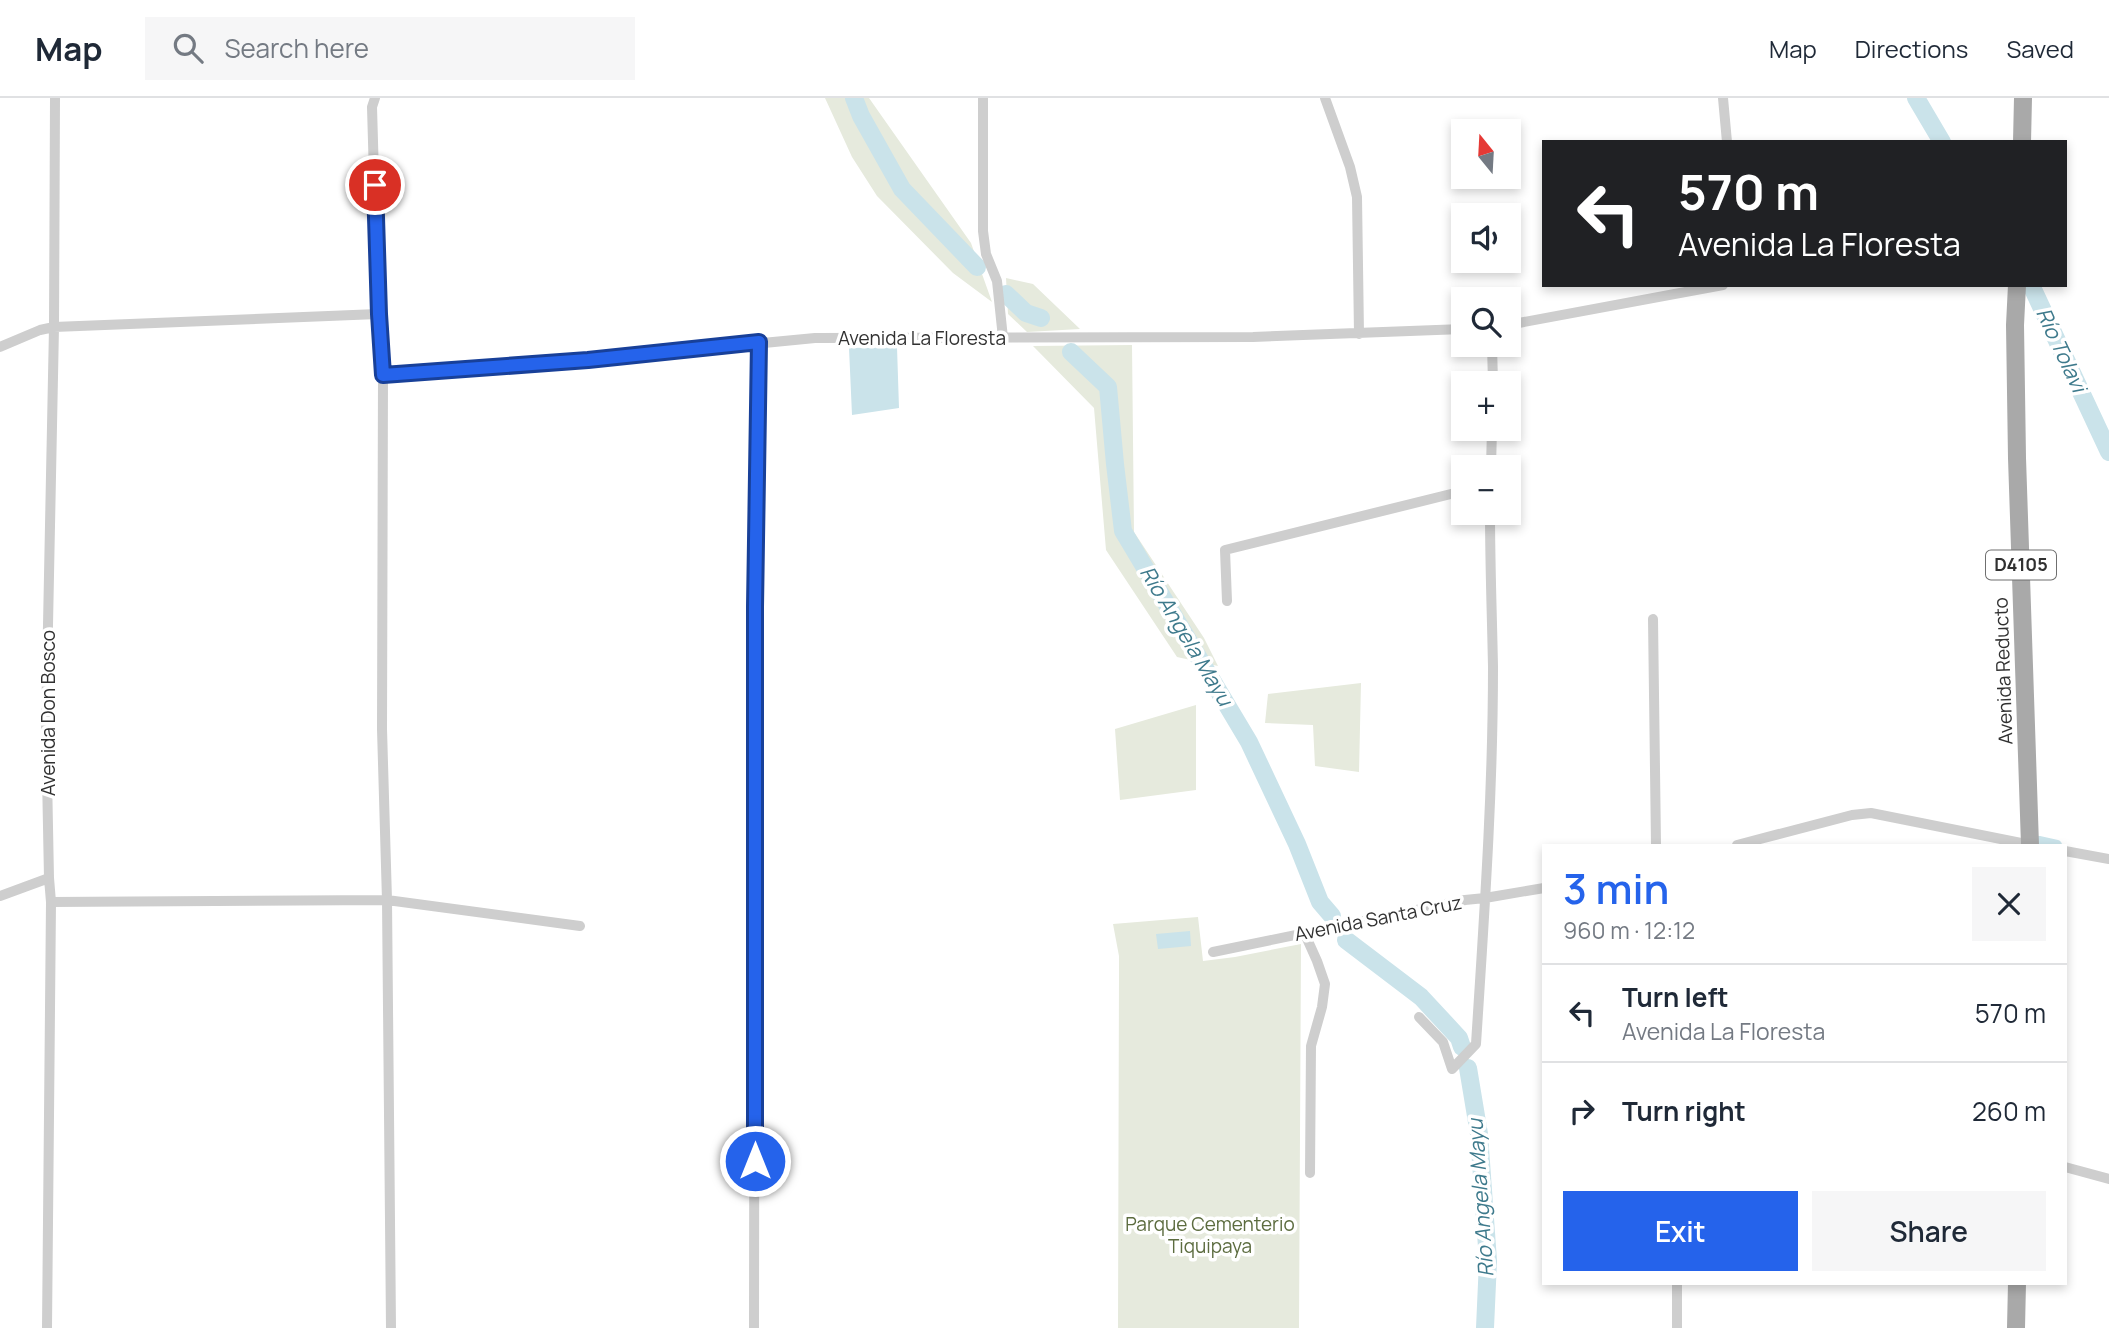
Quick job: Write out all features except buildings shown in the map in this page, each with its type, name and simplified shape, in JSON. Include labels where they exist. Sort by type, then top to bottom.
[{"type":"main road","points":[[2022,140],[2023,98]]},
{"type":"main road","name":"Avenida Reducto","points":[[2017,287],[2017,458],[2031,844]]},
{"type":"main road","points":[[2017,1285],[2017,1328]]},
{"type":"street","name":"Avenida Don Bosco","points":[[47,1328],[51,902],[46,724],[54,327],[55,98]]},
{"type":"street","points":[[375,98],[372,107],[383,375],[382,729],[387,900],[391,1328]]},
{"type":"street","points":[[982,98],[983,231],[986,254],[997,281],[1003,338]]},
{"type":"street","points":[[1325,98],[1350,167],[1357,197],[1359,334]]},
{"type":"street","points":[[1723,98],[1727,140]]},
{"type":"street","points":[[1521,323],[1712,287]]},
{"type":"street","points":[[0,347],[54,327],[379,314]]},
{"type":"street","name":"Avenida La Floresta","points":[[383,375],[588,360],[815,338],[1253,337],[1451,330]]},
{"type":"street","points":[[754,1328],[755,607],[759,342]]},
{"type":"street","points":[[1227,601],[1225,550],[1451,494]]},
{"type":"street","points":[[1419,1017],[1443,1042],[1452,1069],[1476,1044],[1489,812],[1493,667],[1490,525]]},
{"type":"street","points":[[1653,619],[1656,844]]},
{"type":"street","points":[[1741,844],[1852,815],[1871,813],[2026,844]]},
{"type":"street","points":[[2067,851],[2109,859]]},
{"type":"street","points":[[0,897],[49,878]]},
{"type":"street","name":"Avenida Santa Cruz","points":[[1213,952],[1465,900],[1542,888]]},
{"type":"street","points":[[51,902],[387,900],[580,926]]},
{"type":"street","points":[[1304,932],[1325,984],[1322,1007],[1311,1046],[1310,1173]]},
{"type":"street","points":[[2067,1168],[2109,1179]]},
{"type":"street","points":[[1676,1285],[1677,1328]]},
{"type":"green space","points":[[825,98],[869,98],[971,243],[992,302],[953,273],[877,196],[852,157]]},
{"type":"green space","points":[[1006,278],[1033,284],[1080,329],[1027,332],[1008,314]]},
{"type":"green space","points":[[1132,345],[1134,532],[1204,638],[1218,666],[1177,657],[1106,550],[1094,408],[1033,346]]},
{"type":"green space","points":[[1361,683],[1359,772],[1315,766],[1313,725],[1265,723],[1268,694]]},
{"type":"green space","points":[[1196,705],[1196,790],[1120,800],[1115,729]]},
{"type":"green space","name":"Parque Cementerio Tiquipaya","points":[[1198,917],[1203,961],[1301,944],[1299,1328],[1118,1328],[1119,956],[1113,924]]},
{"type":"water","points":[[897,347],[899,408],[852,415],[849,348]]},
{"type":"water","points":[[1190,931],[1191,946],[1158,949],[1156,934]]},
{"type":"waterway","name":"Río Angela Mayu","points":[[854,98],[861,116],[902,189],[977,267]]},
{"type":"waterway","name":"Río Tolavi","points":[[1916,98],[1941,140]]},
{"type":"waterway","name":"Río Tolavi","points":[[2032,287],[2109,452]]},
{"type":"waterway","name":"Río Angela Mayu","points":[[1006,294],[1026,313],[1041,318]]},
{"type":"waterway","name":"Río Angela Mayu","points":[[1071,352],[1108,387],[1123,531],[1249,742],[1297,844],[1320,902],[1332,916]]},
{"type":"waterway","points":[[2039,841],[2052,844]]},
{"type":"waterway","name":"Río Angela Mayu","points":[[1346,940],[1421,997],[1459,1038],[1462,1047]]},
{"type":"waterway","name":"Río Angela Mayu","points":[[1468,1068],[1479,1134],[1488,1261],[1485,1328]]},
{"type":"route","points":[[375,185],[383,375],[588,360],[759,342],[755,607],[755,1161]]}]
